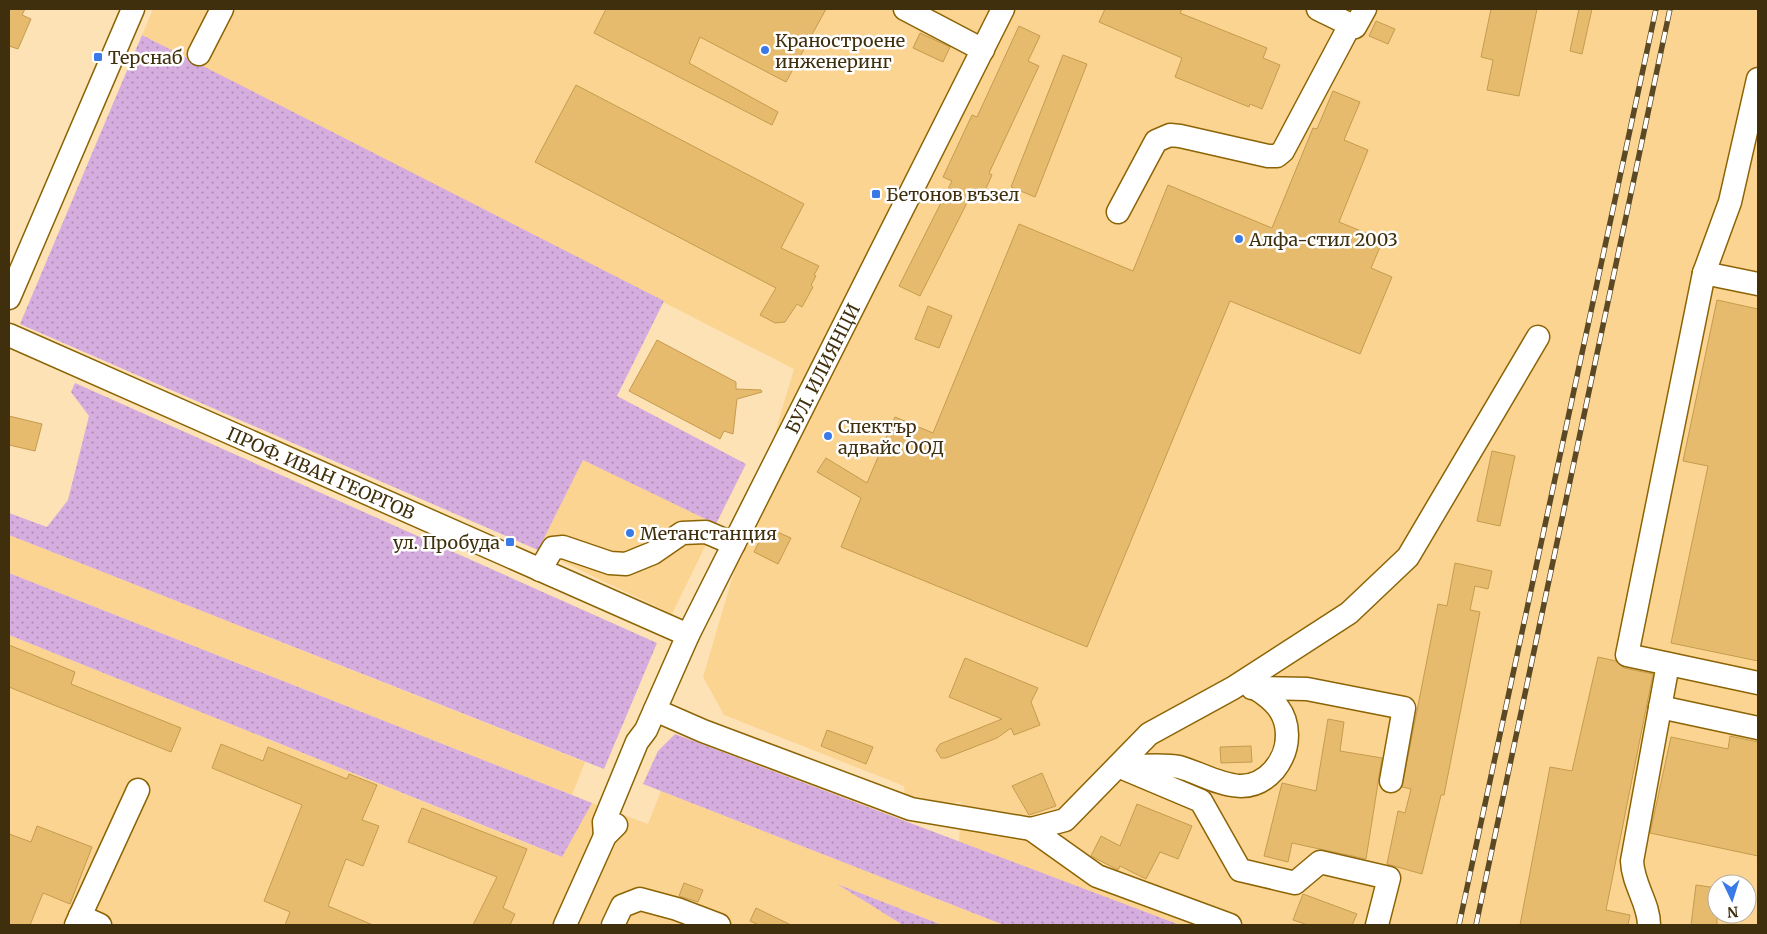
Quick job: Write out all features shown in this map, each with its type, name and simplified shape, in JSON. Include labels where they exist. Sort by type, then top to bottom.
[{"type":"street","points":[[9,298],[133,9]]},
{"type":"street","points":[[199,54],[222,9]]},
{"type":"street","points":[[906,9],[982,50]]},
{"type":"street","name":"БУЛ. ИЛИЯНЦИ","points":[[565,925],[605,836],[604,822],[636,742],[651,720],[688,635],[1003,9]]},
{"type":"street","points":[[1118,212],[1156,141],[1163,137],[1180,136],[1268,156],[1277,156],[1283,151],[1357,20],[1318,9]]},
{"type":"street","points":[[1758,79],[1730,202],[1704,273],[1628,655],[1758,683]]},
{"type":"street","points":[[1704,273],[1758,284]]},
{"type":"street","name":"ПРОФ. ИВАН ГЕОРГОВ","points":[[9,335],[688,635]]},
{"type":"street","points":[[651,720],[703,731],[911,809],[1031,828],[1065,820],[1149,734],[1244,688],[1349,613],[1408,557],[1538,337]]},
{"type":"street","points":[[540,570],[553,548],[563,547],[610,563],[626,564],[653,553],[682,533],[706,532],[734,544]]},
{"type":"street","points":[[1649,925],[1648,914],[1632,876],[1632,861],[1668,664]]},
{"type":"street","points":[[1118,766],[1178,767],[1220,784],[1238,786],[1255,783],[1270,774],[1281,761],[1287,744],[1287,727],[1281,710],[1270,697],[1244,688]]},
{"type":"street","points":[[1244,688],[1307,689],[1404,708],[1391,781]]},
{"type":"street","points":[[1660,707],[1758,728]]},
{"type":"street","points":[[1118,766],[1201,801],[1240,870],[1296,884],[1320,862],[1389,878],[1377,925]]},
{"type":"street","points":[[85,922],[138,790]]},
{"type":"street","points":[[1031,828],[1097,876],[1230,925]]},
{"type":"street","points":[[613,925],[622,906],[640,899],[677,909],[719,925]]},
{"type":"shaded area","points":[[153,9],[1758,9],[1758,925],[1180,925],[959,842],[961,802],[932,805],[905,798],[904,786],[724,715],[703,677],[794,369],[142,35]]},
{"type":"shaded area","points":[[142,35],[664,301],[617,396],[746,464],[716,524],[583,460],[538,550],[20,324]]},
{"type":"shaded area","points":[[75,383],[657,643],[604,769],[9,535],[9,513],[47,527],[68,500],[89,416],[71,392]]},
{"type":"shaded area","points":[[583,459],[716,524],[672,614],[538,550]]},
{"type":"shaded area","points":[[9,535],[585,762],[572,795],[9,573]]},
{"type":"shaded area","points":[[9,573],[592,803],[562,857],[9,635]]},
{"type":"shaded area","points":[[9,635],[561,857],[592,803],[648,824],[661,791],[1004,925],[942,925],[841,886],[903,925],[9,925]]},
{"type":"shaded area","points":[[675,734],[1180,925],[1004,925],[643,784],[658,751]]},
{"type":"shaded area","points":[[837,884],[942,925],[903,925]]},
{"type":"building","points":[[9,9],[25,9],[22,15],[31,19],[18,49],[9,46]]},
{"type":"building","points":[[606,9],[826,9],[786,82],[700,37],[689,63],[778,112],[772,125],[594,33]]},
{"type":"building","points":[[1105,9],[1182,9],[1180,13],[1267,48],[1263,58],[1280,65],[1262,109],[1250,104],[1249,107],[1175,77],[1182,58],[1099,22]]},
{"type":"building","points":[[1491,9],[1537,9],[1519,96],[1487,90],[1493,60],[1481,57]]},
{"type":"building","points":[[1579,9],[1592,9],[1582,54],[1570,51]]},
{"type":"building","points":[[1376,21],[1395,29],[1388,44],[1369,36]]},
{"type":"building","points":[[1019,26],[1040,36],[1028,61],[1039,66],[989,173],[992,175],[983,195],[973,191],[920,296],[899,286],[952,181],[943,177],[972,115],[977,117]]},
{"type":"building","points":[[920,33],[950,47],[943,62],[913,48]]},
{"type":"building","points":[[1063,55],[1087,64],[1035,197],[1011,187]]},
{"type":"building","points":[[576,85],[804,204],[781,248],[819,266],[811,285],[813,287],[802,307],[797,304],[785,322],[775,323],[760,315],[776,288],[535,162]]},
{"type":"building","points":[[1333,91],[1360,102],[1344,140],[1368,150],[1339,222],[1383,240],[1371,268],[1392,277],[1360,354],[1230,301],[1087,647],[841,547],[861,498],[817,472],[826,458],[867,483],[895,417],[933,433],[1019,224],[1133,271],[1168,185],[1272,228],[1313,128],[1317,129]]},
{"type":"building","points":[[1717,300],[1758,309],[1758,661],[1671,643],[1708,466],[1683,461]]},
{"type":"building","points":[[928,306],[952,316],[939,348],[915,339]]},
{"type":"building","points":[[657,340],[736,382],[736,389],[761,390],[762,392],[737,399],[733,434],[724,431],[720,439],[629,391]]},
{"type":"building","points":[[9,416],[42,424],[35,451],[9,445]]},
{"type":"building","points":[[1492,451],[1515,456],[1500,526],[1477,521]]},
{"type":"building","points":[[773,530],[791,538],[778,564],[754,552],[762,536],[768,539]]},
{"type":"building","points":[[1455,563],[1492,571],[1488,589],[1475,586],[1470,610],[1480,612],[1444,795],[1441,795],[1422,874],[1387,864],[1398,811],[1405,813],[1411,789],[1402,787],[1438,604],[1447,606]]},
{"type":"building","points":[[9,645],[75,672],[71,684],[181,728],[171,752],[9,687]]},
{"type":"building","points":[[1598,657],[1616,661],[1624,668],[1653,674],[1606,910],[1630,915],[1628,925],[1520,925],[1550,767],[1572,771]]},
{"type":"building","points":[[965,658],[1038,688],[1031,702],[1040,725],[1014,735],[1011,728],[997,738],[946,758],[941,758],[936,750],[940,744],[1002,719],[949,697]]},
{"type":"building","points":[[1328,719],[1344,722],[1340,751],[1382,758],[1366,859],[1292,843],[1288,862],[1264,856],[1282,783],[1316,791]]},
{"type":"building","points":[[827,730],[873,747],[866,764],[821,746]]},
{"type":"building","points":[[1730,736],[1758,742],[1758,856],[1650,833],[1671,737],[1728,749]]},
{"type":"building","points":[[221,744],[263,761],[268,747],[347,779],[349,774],[377,785],[362,820],[379,826],[363,866],[346,859],[328,906],[373,925],[285,925],[290,912],[264,901],[302,805],[212,768]]},
{"type":"building","points":[[1251,746],[1252,762],[1221,763],[1220,747]]},
{"type":"building","points":[[1042,773],[1056,806],[1029,815],[1012,786]]},
{"type":"building","points":[[1137,804],[1192,826],[1178,859],[1160,852],[1146,879],[1120,866],[1118,870],[1091,856],[1101,836],[1120,846]]},
{"type":"building","points":[[422,808],[527,849],[503,908],[515,914],[510,925],[473,925],[497,877],[408,842]]},
{"type":"building","points":[[37,826],[92,847],[70,904],[43,893],[30,925],[9,925],[9,834],[31,842]]},
{"type":"building","points":[[684,883],[703,890],[698,902],[679,896]]},
{"type":"building","points":[[1696,885],[1707,887],[1707,924],[1717,925],[1691,925]]},
{"type":"building","points":[[1303,894],[1357,914],[1352,925],[1308,925],[1293,920]]},
{"type":"building","points":[[756,908],[791,925],[759,925],[750,921]]},
{"type":"railway","points":[[1459,925],[1656,9]]},
{"type":"railway","points":[[1476,925],[1670,9]]},
{"type":"place","name":"Краностроене инженеринг","points":[[765,50]]},
{"type":"place","name":"Терснаб","points":[[98,57]]},
{"type":"place","name":"Бетонов възел","points":[[876,194]]},
{"type":"place","name":"Алфа-стил 2003","points":[[1239,239]]},
{"type":"place","name":"Спектър адвайс ООД","points":[[828,436]]},
{"type":"place","name":"Метанстанция","points":[[630,533]]},
{"type":"place","name":"ул. Пробуда","points":[[510,542]]}]
